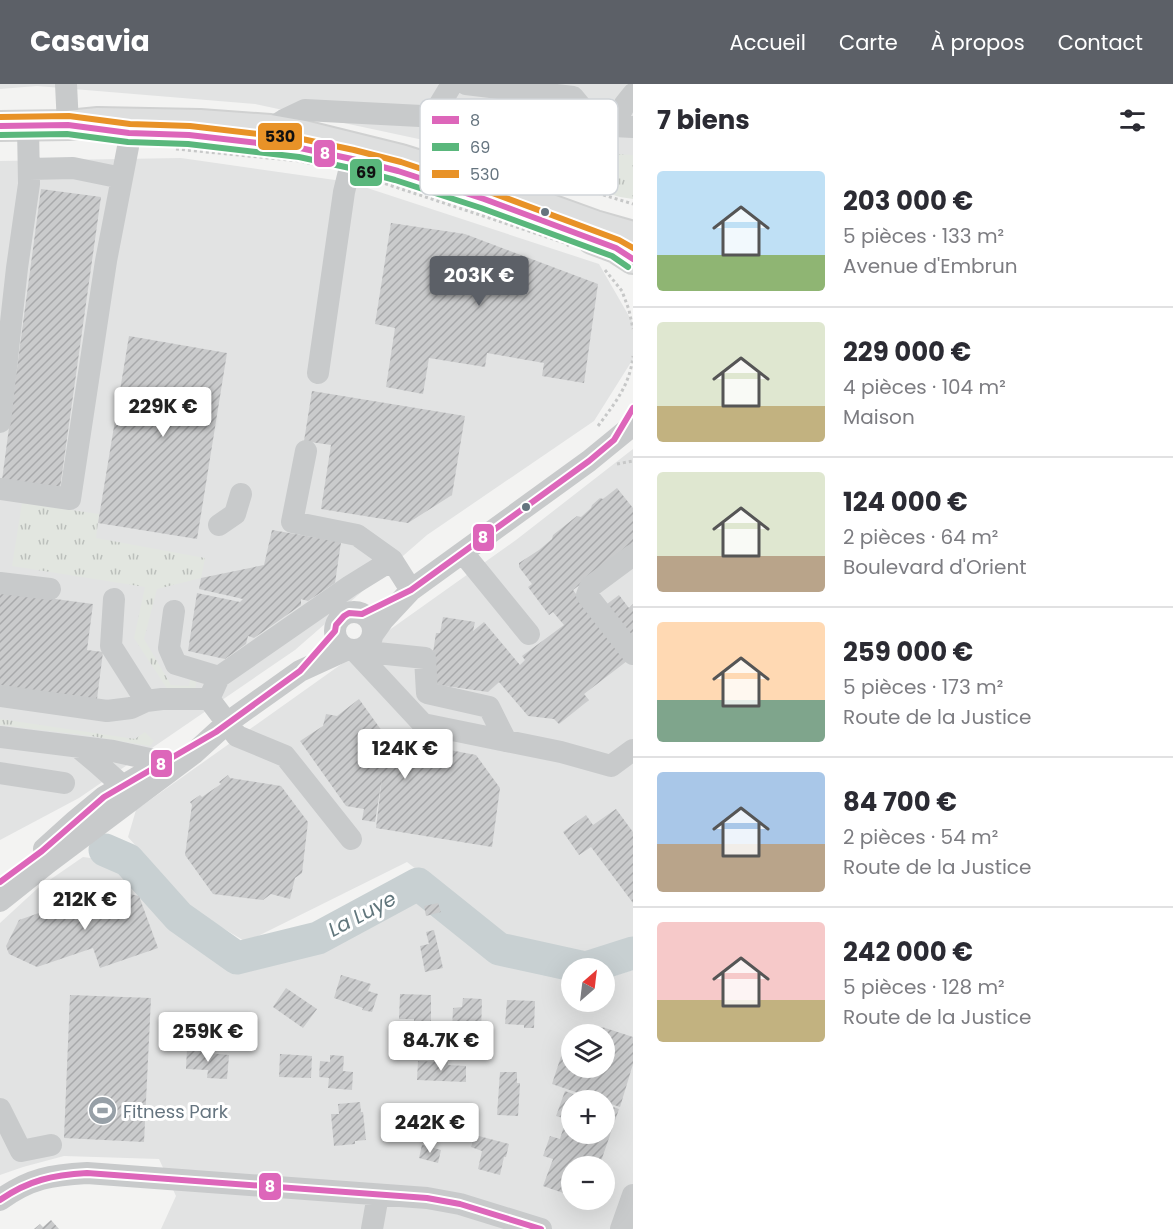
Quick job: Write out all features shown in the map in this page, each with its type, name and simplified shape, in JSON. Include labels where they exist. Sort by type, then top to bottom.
[{"type":"main road","points":[[0,126],[121,122],[270,129],[340,143],[420,165]]},
{"type":"main road","points":[[68,125],[129,133],[189,135],[289,147],[352,159],[420,178]]},
{"type":"main road","points":[[471,195],[616,248],[633,259]]},
{"type":"main road","points":[[512,195],[633,236]]},
{"type":"street","points":[[66,84],[68,125]]},
{"type":"street","points":[[443,99],[452,84]]},
{"type":"street","points":[[466,84],[575,99]]},
{"type":"street","points":[[623,126],[625,104],[633,94]]},
{"type":"street","points":[[270,129],[304,110],[420,116]]},
{"type":"street","points":[[0,422],[29,184],[28,126]]},
{"type":"street","points":[[0,489],[70,499],[106,261],[129,133]]},
{"type":"street","points":[[318,373],[344,192],[352,159]]},
{"type":"street","points":[[29,170],[73,168],[122,178]]},
{"type":"street","points":[[614,440],[633,408]]},
{"type":"street","points":[[362,614],[411,590],[589,461],[633,425]]},
{"type":"street","points":[[306,451],[292,522],[357,535],[392,560],[411,590]]},
{"type":"street","points":[[219,525],[235,514],[241,494]]},
{"type":"street","points":[[463,553],[529,634]]},
{"type":"street","points":[[633,555],[590,587],[587,595],[633,654]]},
{"type":"street","points":[[351,839],[285,756],[222,728],[209,699],[219,677],[350,586],[392,560]]},
{"type":"street","points":[[0,583],[50,589]]},
{"type":"street","points":[[0,887],[75,821],[193,754],[222,728],[300,671],[360,643],[411,590]]},
{"type":"street","points":[[114,599],[111,646],[146,701]]},
{"type":"street","points":[[174,610],[169,648],[176,664],[219,677]]},
{"type":"street","points":[[360,643],[374,629],[370,620],[355,612],[339,620],[360,643],[379,678],[423,724],[561,752],[611,766],[633,750]]},
{"type":"street","points":[[360,643],[425,658],[427,693],[489,707],[506,741]]},
{"type":"street","points":[[0,696],[107,711],[131,708],[146,701],[162,699],[209,699]]},
{"type":"street","points":[[0,887],[82,837],[89,824],[125,791],[163,762],[222,728]]},
{"type":"street","points":[[0,737],[79,748],[105,757],[163,762]]},
{"type":"street","points":[[105,757],[125,791]]},
{"type":"street","points":[[105,757],[125,791]]},
{"type":"street","points":[[0,773],[64,783]]},
{"type":"street","points":[[0,1109],[21,1151],[51,1145]]},
{"type":"street","points":[[0,1200],[15,1189],[36,1180],[87,1173],[427,1198],[460,1204],[541,1229]]},
{"type":"street","points":[[372,1229],[378,1195]]},
{"type":"street","points":[[621,1229],[633,1195]]},
{"type":"path","points":[[614,440],[633,356]]},
{"type":"shaded area","points":[[0,84],[633,84],[633,179],[618,178],[618,99],[420,99],[420,139],[255,104],[37,86],[0,89]]},
{"type":"shaded area","points":[[181,158],[349,182],[599,264],[633,323],[633,359],[594,421],[427,535],[295,650],[79,798],[0,840],[0,161]]},
{"type":"shaded area","points":[[633,449],[633,937],[580,953],[499,934],[407,862],[246,942],[193,910],[128,837],[136,810],[516,540]]},
{"type":"shaded area","points":[[83,857],[105,860],[126,870],[236,968],[315,945],[421,895],[492,959],[561,976],[561,1012],[615,1012],[615,976],[633,970],[633,1229],[161,1229],[176,1196],[159,1159],[64,1156],[0,1175],[0,923],[38,888]]},
{"type":"green space","points":[[618,154],[633,155],[633,199],[613,195],[618,195]]},
{"type":"green space","points":[[22,503],[99,514],[96,538],[205,558],[201,578],[157,589],[144,639],[171,685],[189,686],[191,675],[197,676],[195,692],[168,690],[134,638],[145,587],[12,566]]},
{"type":"green space","points":[[0,719],[135,739],[145,732],[154,741],[150,746],[0,725]]},
{"type":"building","points":[[41,189],[101,197],[60,488],[2,480]]},
{"type":"building","points":[[391,223],[465,234],[598,284],[584,383],[542,376],[544,363],[487,353],[485,367],[429,358],[423,394],[386,387],[395,328],[375,324]]},
{"type":"building","points":[[129,336],[227,353],[197,539],[98,523]]},
{"type":"building","points":[[312,391],[465,416],[452,495],[408,523],[321,509],[331,445],[304,441]]},
{"type":"building","points":[[617,488],[633,508],[633,544],[573,590],[627,661],[584,694],[589,700],[559,724],[554,719],[528,716],[499,682],[488,692],[432,684],[431,666],[436,633],[440,633],[443,617],[475,622],[473,631],[484,622],[520,665],[525,660],[522,656],[564,625],[553,612],[549,615],[528,587],[532,584],[519,567],[519,563],[539,550],[552,539],[553,535],[577,516],[581,517],[600,498],[603,499]]},
{"type":"building","points":[[272,530],[341,542],[335,583],[308,601],[301,599],[301,605],[254,638],[248,636],[246,644],[225,659],[188,651],[197,593],[240,602],[243,599],[199,589],[201,578],[264,565]]},
{"type":"building","points":[[0,587],[33,596],[93,604],[87,650],[103,652],[97,699],[0,687]]},
{"type":"building","points":[[619,595],[629,608],[633,604],[633,638],[607,604]]},
{"type":"building","points":[[359,699],[387,738],[476,755],[500,788],[492,847],[376,828],[382,778],[375,822],[362,820],[364,809],[346,806],[300,741],[323,726],[326,714],[337,716]]},
{"type":"building","points":[[228,775],[230,778],[281,786],[308,822],[302,873],[295,878],[290,899],[271,894],[263,900],[213,894],[185,855],[192,805],[190,802],[221,784],[219,782]]},
{"type":"building","points":[[616,809],[633,832],[633,903],[591,847],[579,855],[563,832],[586,815],[593,825]]},
{"type":"building","points":[[107,889],[139,896],[158,948],[100,968],[93,948],[37,967],[9,954],[6,946],[19,920]]},
{"type":"building","points":[[438,903],[441,912],[426,916],[424,906]]},
{"type":"building","points":[[434,930],[443,968],[425,972],[420,946],[429,944],[426,932]]},
{"type":"building","points":[[341,975],[371,984],[368,991],[378,994],[372,1012],[334,998]]},
{"type":"building","points":[[286,988],[317,1009],[303,1028],[273,1007]]},
{"type":"building","points":[[400,994],[431,995],[431,1024],[414,1023],[414,1019],[399,1019]]},
{"type":"building","points":[[70,995],[151,998],[144,1142],[64,1138]]},
{"type":"building","points":[[463,998],[482,999],[481,1033],[452,1031],[453,1008],[462,1007]]},
{"type":"building","points":[[507,1000],[535,1001],[534,1028],[505,1024]]},
{"type":"building","points":[[615,1031],[633,1037],[633,1064],[620,1107],[615,1105],[615,1090],[570,1090],[552,1084],[561,1056],[561,1078],[615,1078]]},
{"type":"building","points":[[187,1048],[209,1049],[209,1053],[229,1055],[227,1079],[207,1078],[208,1070],[186,1069]]},
{"type":"building","points":[[280,1054],[312,1056],[311,1078],[279,1077]]},
{"type":"building","points":[[330,1055],[344,1056],[343,1071],[353,1072],[352,1090],[328,1088],[329,1078],[319,1077],[320,1061],[330,1062]]},
{"type":"building","points":[[418,1061],[448,1062],[448,1065],[466,1066],[466,1082],[417,1080]]},
{"type":"building","points":[[500,1072],[517,1072],[517,1083],[520,1083],[518,1116],[497,1115]]},
{"type":"building","points":[[360,1102],[366,1140],[355,1141],[355,1144],[334,1146],[331,1114],[339,1114],[338,1104]]},
{"type":"building","points":[[561,1102],[561,1118],[556,1116]]},
{"type":"building","points":[[615,1108],[619,1109],[615,1121]]},
{"type":"building","points":[[475,1135],[509,1144],[500,1175],[478,1169],[482,1151],[471,1147]]},
{"type":"building","points":[[550,1136],[560,1139],[561,1136],[561,1144],[607,1144],[603,1156],[561,1156],[561,1192],[543,1186],[553,1159],[543,1156]]},
{"type":"building","points":[[422,1145],[441,1150],[438,1163],[419,1158]]},
{"type":"building","points":[[51,1220],[59,1229],[34,1229],[40,1224],[43,1227]]},
{"type":"waterway","name":"La Luye","points":[[105,850],[128,860],[179,917],[237,958],[318,938],[418,884],[499,949],[586,968],[633,953]]},
{"type":"transit line","name":"530","points":[[0,117],[69,116],[130,124],[190,126],[302,139],[354,150],[420,168]]},
{"type":"transit line","name":"8","points":[[0,126],[68,125],[129,133],[189,135],[300,148],[352,159],[420,178]]},
{"type":"transit line","name":"69","points":[[0,135],[67,134],[128,142],[188,144],[299,157],[350,168],[420,188]]},
{"type":"transit line","name":"69","points":[[441,195],[612,256],[628,267]]},
{"type":"transit line","name":"8","points":[[472,195],[616,248],[633,259]]},
{"type":"transit line","name":"530","points":[[498,195],[619,240],[633,248]]},
{"type":"transit line","name":"8","points":[[0,882],[42,851],[104,797],[216,732],[300,671],[335,631],[336,625],[344,616],[349,613],[362,614],[411,590],[589,461],[614,440],[633,408]]},
{"type":"transit line","name":"8","points":[[0,1200],[31,1183],[63,1175],[87,1173],[427,1198],[460,1204],[541,1229]]},
{"type":"place","name":"Fitness Park","points":[[102,1111]]}]
